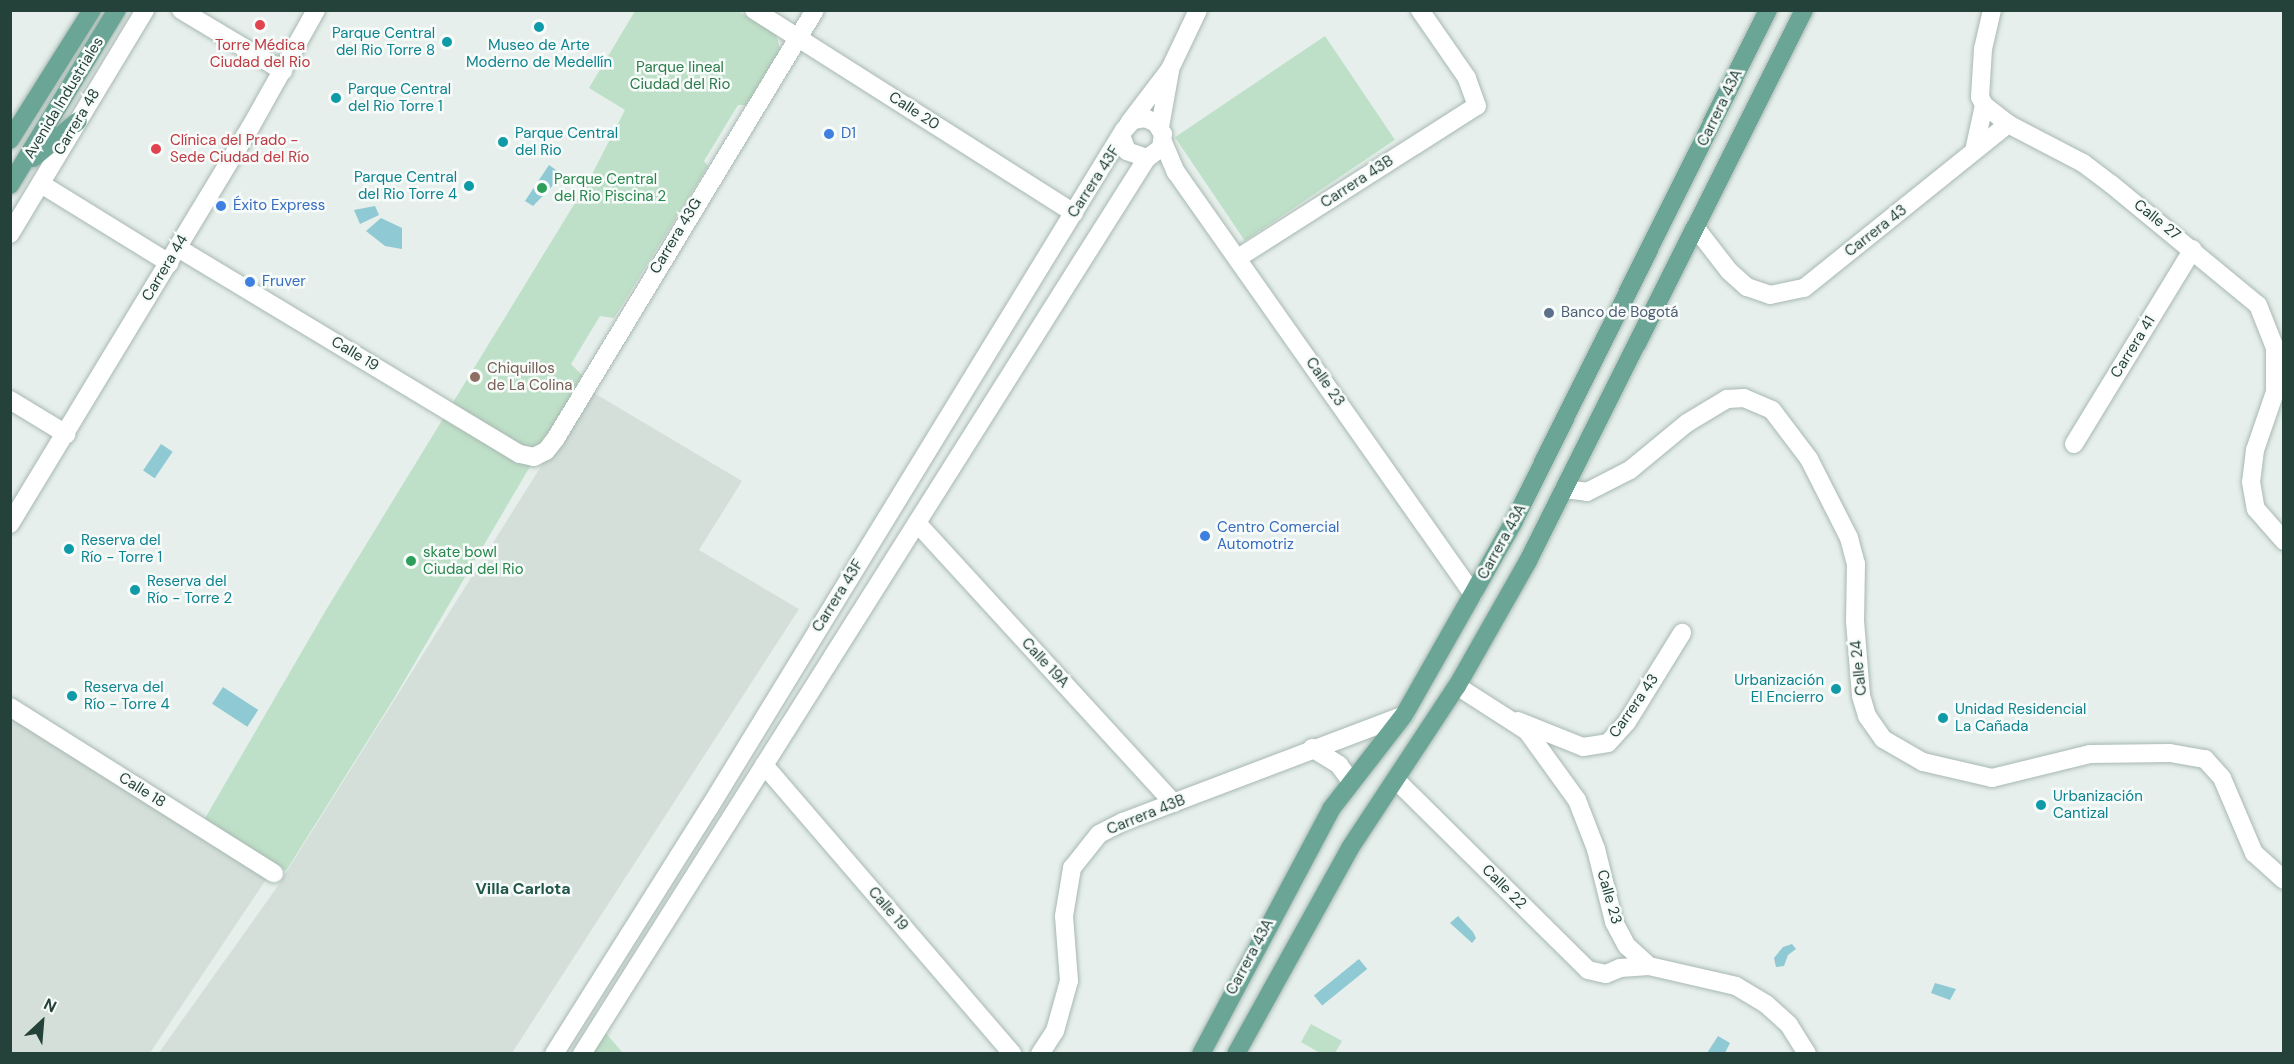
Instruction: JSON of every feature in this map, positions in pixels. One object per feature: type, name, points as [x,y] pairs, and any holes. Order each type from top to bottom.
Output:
[{"type":"main road","name":"Avenida Industriales","points":[[10,140],[92,10]]},
{"type":"main road","name":"Avenida Industriales","points":[[10,185],[117,10]]},
{"type":"main road","name":"Carrera 43A","points":[[1201,1053],[1308,848],[1350,780],[1404,715],[1515,521],[1768,10]]},
{"type":"main road","name":"Carrera 43A","points":[[1236,1053],[1350,848],[1457,686],[1564,489],[1804,10]]},
{"type":"main road","points":[[21,169],[78,121]]},
{"type":"street","name":"Carrera 48","points":[[10,234],[145,10]]},
{"type":"street","points":[[181,10],[283,71]]},
{"type":"street","name":"Carrera 44","points":[[10,524],[283,71],[316,10]]},
{"type":"street","name":"Calle 20","points":[[754,10],[1074,213]]},
{"type":"street","name":"Carrera 43G","points":[[534,457],[546,451],[556,438],[815,10]]},
{"type":"street","name":"Carrera 43F","points":[[554,1053],[709,808],[1125,131],[1170,69],[1198,10]]},
{"type":"street","name":"Carrera 43B","points":[[1238,258],[1477,105],[1467,78],[1420,10]]},
{"type":"street","points":[[1992,10],[1983,49],[1980,97],[1984,105],[2008,124]]},
{"type":"street","name":"Carrera 43F","points":[[582,1053],[1156,146],[1170,69]]},
{"type":"street","points":[[1974,151],[1984,105]]},
{"type":"street","points":[[1125,131],[1145,118],[1156,146]]},
{"type":"street","name":"Carrera 43","points":[[1695,227],[1729,272],[1748,287],[1770,295],[1804,288],[2008,124]]},
{"type":"street","name":"Calle 27","points":[[2008,124],[2083,164],[2193,249],[2258,305],[2275,348],[2275,393],[2255,450],[2252,482],[2256,508],[2283,541]]},
{"type":"street","name":"Calle 23","points":[[1125,131],[1132,156],[1156,146],[1176,172],[1473,594]]},
{"type":"street","name":"Calle 19","points":[[46,187],[173,255],[520,454],[534,457]]},
{"type":"street","name":"Carrera 41","points":[[2074,444],[2193,249]]},
{"type":"street","name":"Calle 24","points":[[1564,489],[1587,492],[1630,470],[1687,423],[1727,399],[1744,398],[1772,410],[1809,459],[1849,538],[1856,564],[1855,621],[1861,696],[1867,716],[1882,740],[1923,762],[1992,778],[2090,754],[2170,753],[2205,759],[2222,778],[2254,853],[2283,880]]},
{"type":"street","points":[[10,400],[66,434]]},
{"type":"street","name":"Calle 19A","points":[[917,523],[1174,803]]},
{"type":"street","name":"Carrera 43","points":[[1515,720],[1568,741],[1597,747],[1613,739],[1682,633]]},
{"type":"street","name":"Calle 23","points":[[1457,686],[1515,720],[1545,752],[1577,800],[1596,849],[1614,922],[1627,946],[1649,966],[1736,986],[1766,1004],[1789,1025],[1806,1053]]},
{"type":"street","name":"Calle 18","points":[[10,707],[274,873]]},
{"type":"street","name":"Carrera 43B","points":[[1040,1053],[1055,1031],[1069,981],[1064,916],[1072,868],[1100,834],[1123,822],[1312,748],[1404,715]]},
{"type":"street","points":[[1545,752],[1568,741]]},
{"type":"street","points":[[1312,748],[1329,757],[1350,780]]},
{"type":"street","name":"Calle 19","points":[[764,765],[1013,1053]]},
{"type":"street","name":"Calle 22","points":[[1396,780],[1588,970],[1606,974],[1620,968],[1649,966]]},
{"type":"street","points":[[1620,968],[1627,946]]},
{"type":"shaded area","points":[[589,390],[742,481],[699,550],[799,609],[512,1053],[158,1054],[275,890]]},
{"type":"shaded area","points":[[10,718],[267,878],[150,1053],[11,1053]]},
{"type":"green space","name":"Parque lineal Ciudad del Rio","points":[[635,11],[738,11],[776,34],[780,49],[747,105],[738,105],[704,161],[708,166],[614,318],[600,316],[571,364],[583,376],[393,700],[286,871],[204,820],[326,610],[589,180],[625,110],[589,88]]},
{"type":"green space","points":[[1325,36],[1395,140],[1245,241],[1175,137]]},
{"type":"green space","points":[[1311,1024],[1342,1041],[1335,1053],[1320,1053],[1301,1042]]},
{"type":"green space","points":[[603,1030],[623,1053],[589,1054]]},
{"type":"water","name":"Parque Central del Rio Piscina 2","points":[[549,165],[563,175],[533,206],[525,201]]},
{"type":"water","points":[[375,206],[379,215],[360,224],[354,210]]},
{"type":"water","points":[[381,218],[402,228],[402,249],[385,246],[366,231]]},
{"type":"water","points":[[161,444],[173,452],[155,478],[143,471]]},
{"type":"water","points":[[223,687],[258,710],[247,727],[212,704]]},
{"type":"water","points":[[1458,916],[1473,932],[1476,938],[1472,943],[1450,923]]},
{"type":"water","points":[[1792,944],[1796,949],[1788,955],[1784,966],[1776,967],[1774,958],[1783,947]]},
{"type":"water","points":[[1359,959],[1367,969],[1322,1006],[1314,996]]},
{"type":"water","points":[[1935,983],[1956,989],[1950,1000],[1931,993]]},
{"type":"water","points":[[1718,1036],[1730,1043],[1725,1053],[1707,1053]]},
{"type":"place","name":"Torre Médica Ciudad del Rio","points":[[260,25]]},
{"type":"place","name":"Museo de Arte Moderno de Medellín","points":[[539,27]]},
{"type":"place","name":"Parque Central del Rio Torre 8","points":[[447,42]]},
{"type":"place","name":"Parque Central del Rio Torre 1","points":[[336,98]]},
{"type":"place","name":"D1","points":[[829,134]]},
{"type":"place","name":"Parque Central del Rio","points":[[503,142]]},
{"type":"place","name":"Clínica del Prado - Sede Ciudad del Río","points":[[156,149]]},
{"type":"place","name":"Parque Central del Rio Torre 4","points":[[469,186]]},
{"type":"place","name":"Parque Central del Rio Piscina 2","points":[[542,188]]},
{"type":"place","name":"Éxito Express","points":[[221,206]]},
{"type":"place","name":"Fruver","points":[[250,282]]},
{"type":"place","name":"Banco de Bogotá","points":[[1549,313]]},
{"type":"place","name":"Chiquillos de La Colina","points":[[475,377]]},
{"type":"place","name":"Centro Comercial Automotriz","points":[[1205,536]]},
{"type":"place","name":"Reserva del Río - Torre 1","points":[[69,549]]},
{"type":"place","name":"skate bowl Ciudad del Rio","points":[[411,561]]},
{"type":"place","name":"Reserva del Río - Torre 2","points":[[135,590]]},
{"type":"place","name":"Urbanización El Encierro","points":[[1836,689]]},
{"type":"place","name":"Reserva del Río - Torre 4","points":[[72,696]]},
{"type":"place","name":"Unidad Residencial La Cañada","points":[[1943,718]]},
{"type":"place","name":"Urbanización Cantizal","points":[[2041,805]]},
{"type":"district","name":"Villa Carlota","points":[[523,889]]}]
